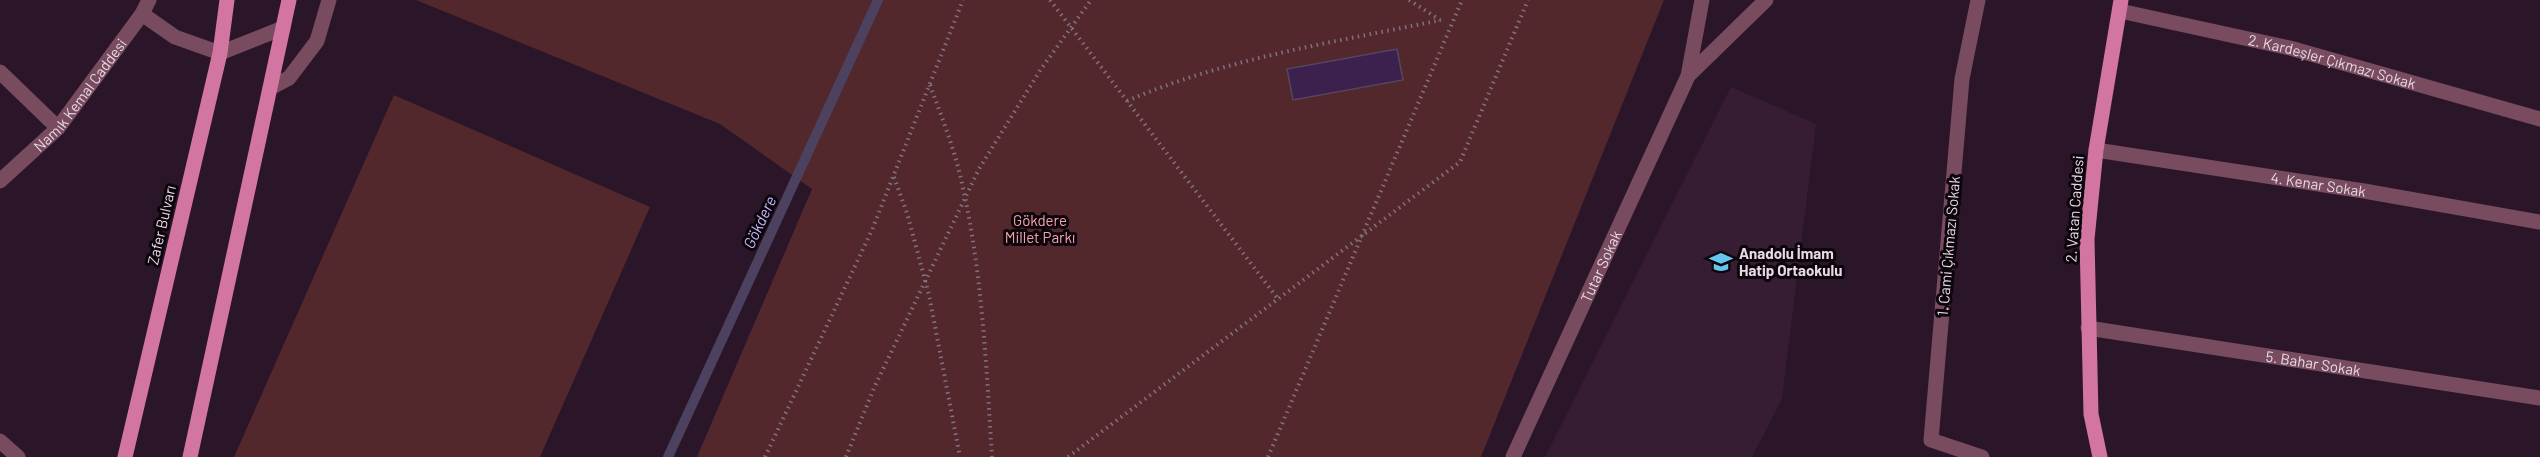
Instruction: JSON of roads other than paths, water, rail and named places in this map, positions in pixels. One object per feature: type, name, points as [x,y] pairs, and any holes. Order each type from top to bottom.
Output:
[{"type":"main road","name":"Zafer Bulvarı","points":[[125,457],[220,53],[227,0]]},
{"type":"main road","points":[[190,457],[289,0]]},
{"type":"main road","name":"2. Vatan Caddesi","points":[[2100,457],[2091,414],[2087,239],[2096,150],[2120,6]]},
{"type":"street","name":"Namık Kemal Caddesi","points":[[0,181],[58,128],[142,14],[149,0]]},
{"type":"street","points":[[270,88],[289,78],[317,41],[329,0]]},
{"type":"street","points":[[1688,76],[1702,0]]},
{"type":"street","points":[[1688,76],[1766,0]]},
{"type":"street","name":"1. Cami Çıkmazı Sokak","points":[[1978,0],[1962,79],[1931,440],[1982,457]]},
{"type":"street","name":"2. Kardeşler Çıkmazı Sokak","points":[[2120,6],[2290,48],[2540,119]]},
{"type":"street","points":[[142,14],[175,37],[220,53],[283,28]]},
{"type":"street","points":[[0,72],[58,128]]},
{"type":"street","name":"Tutar Sokak","points":[[1513,457],[1688,76]]},
{"type":"street","name":"4. Kenar Sokak","points":[[2096,150],[2364,191],[2540,222]]},
{"type":"street","name":"5. Bahar Sokak","points":[[2088,328],[2540,398]]},
{"type":"street","points":[[0,441],[15,456]]},
{"type":"waterway","name":"Gökdere","points":[[668,457],[878,0]]},
{"type":"place","name":"Anadolu İmam Hatip Ortaokulu","points":[[1721,262]]},
{"type":"park label","name":"Gökdere Millet Parkı","points":[[1040,228]]}]
